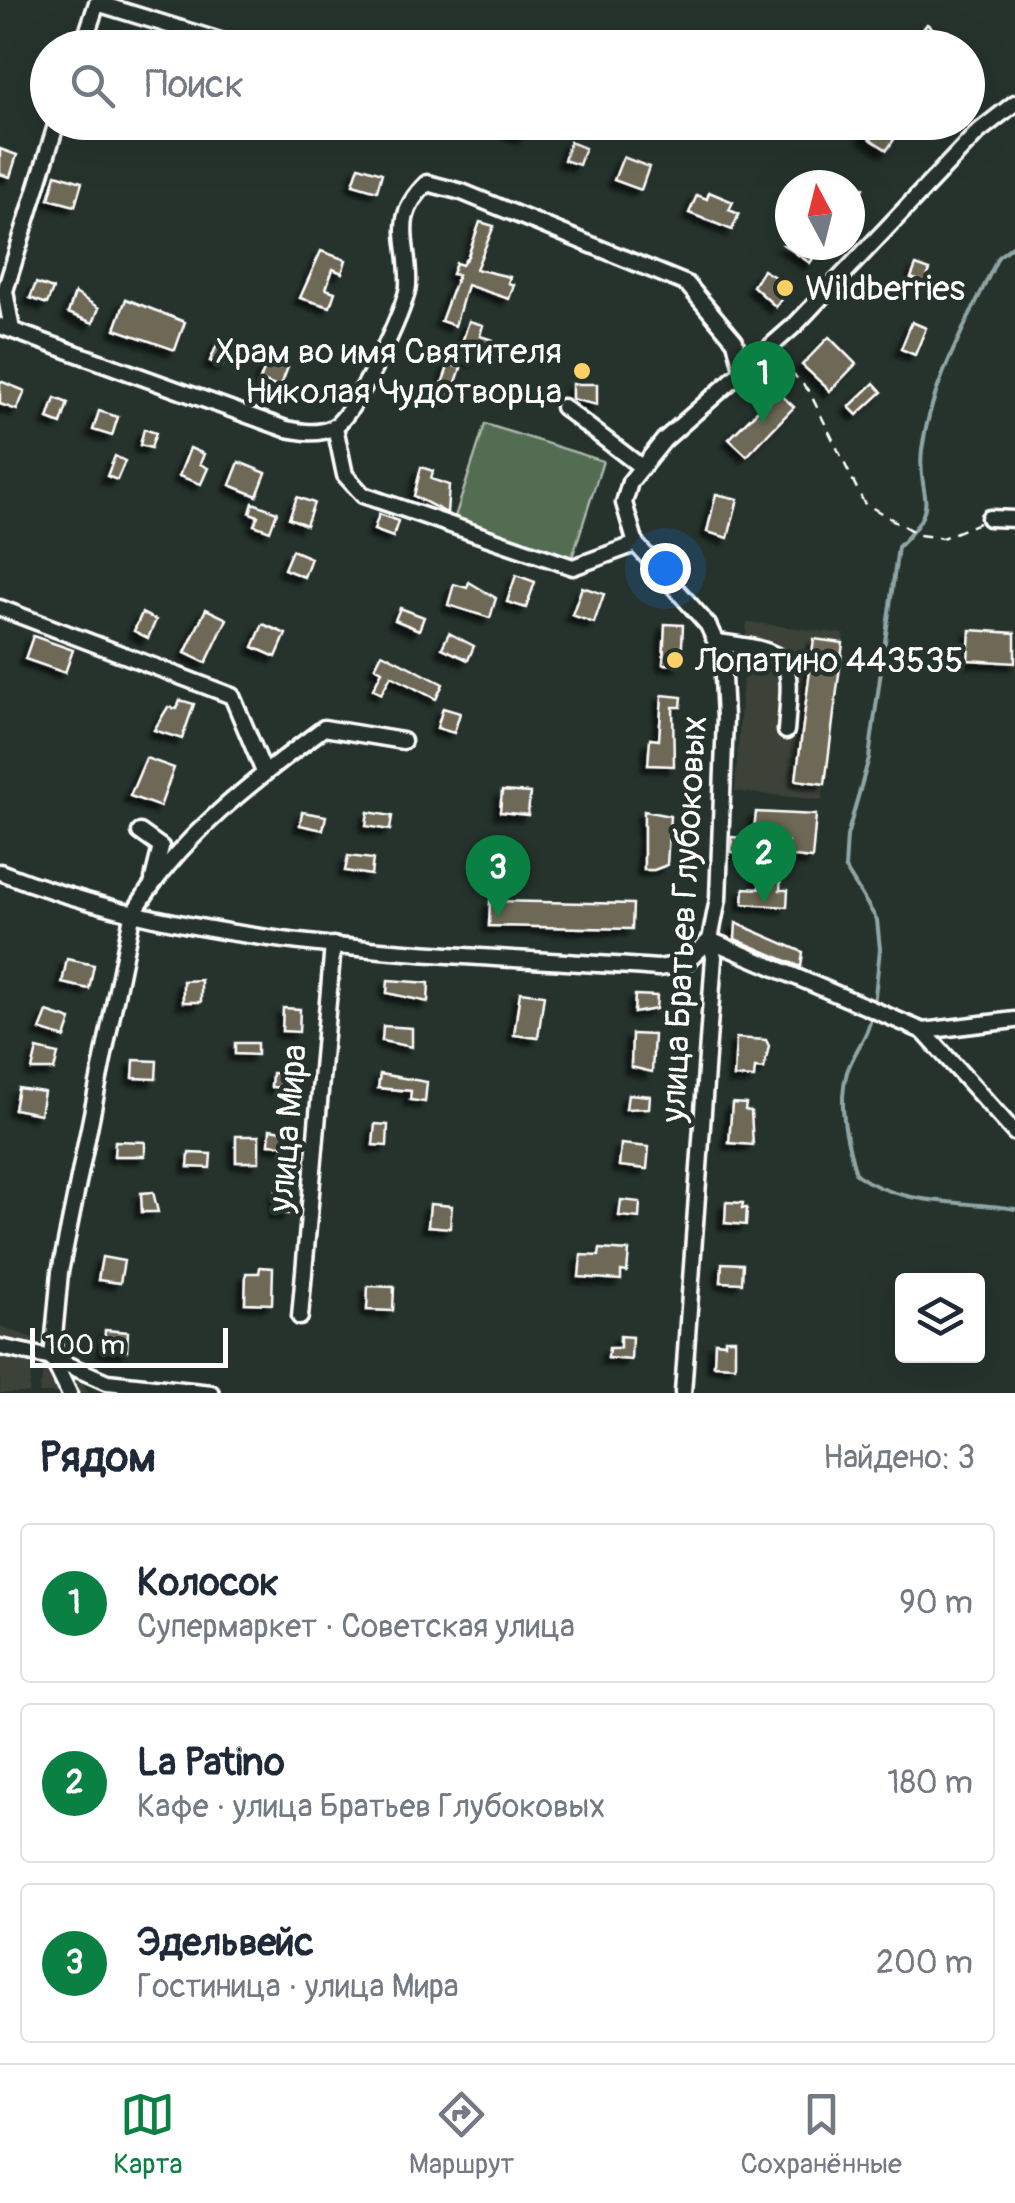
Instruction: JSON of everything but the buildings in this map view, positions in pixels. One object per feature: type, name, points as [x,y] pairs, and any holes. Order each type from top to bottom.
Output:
[{"type":"street","points":[[88,30],[96,3],[184,30]]},
{"type":"street","points":[[985,127],[1015,103]]},
{"type":"street","points":[[52,140],[5,292],[6,328],[286,430],[312,433],[335,428],[352,410],[408,287],[401,235],[411,199],[427,183],[462,192],[686,284],[734,341],[742,370]]},
{"type":"street","points":[[335,428],[345,476],[363,495],[573,567],[636,544],[624,503],[640,466],[818,302],[970,140]]},
{"type":"street","points":[[563,408],[640,466]]},
{"type":"street","points":[[989,518],[1015,518]]},
{"type":"street","name":"улица Братьев Глубоковых","points":[[636,544],[708,624],[724,671],[718,899],[710,940],[714,956],[684,1393]]},
{"type":"street","points":[[0,608],[232,696],[264,772]]},
{"type":"street","points":[[717,642],[765,648],[786,664],[790,674],[786,732]]},
{"type":"street","points":[[70,1393],[52,1358],[60,1272],[132,916],[153,879],[264,772],[324,728],[403,742]]},
{"type":"street","points":[[140,832],[160,847],[153,879]]},
{"type":"street","points":[[0,872],[132,916],[229,935],[333,945],[658,968],[684,964],[710,940],[923,1031],[1015,1133]]},
{"type":"street","name":"улица Мира","points":[[300,1316],[333,945]]},
{"type":"street","points":[[923,1031],[1015,1020]]},
{"type":"street","points":[[0,1347],[52,1358],[107,1382],[211,1393]]},
{"type":"path","points":[[768,347],[809,391],[864,503],[919,535],[942,538],[989,518]]},
{"type":"shaded area","points":[[747,622],[844,634],[822,800],[735,791]]},
{"type":"shaded area","points":[[0,1326],[35,1339],[29,1393],[0,1393]]},
{"type":"shaded area","points":[[72,1360],[88,1393],[39,1393],[44,1367]]},
{"type":"green space","points":[[485,424],[603,461],[572,558],[454,520]]},
{"type":"waterway","points":[[874,1005],[880,949],[877,920],[845,868],[847,836],[869,758],[898,547],[925,509],[922,450],[943,375],[998,257],[1015,244]]},
{"type":"waterway","points":[[872,1014],[844,1085],[844,1123],[856,1174],[874,1185],[912,1197],[1015,1209]]},
{"type":"place","name":"Wildberries","points":[[785,288]]},
{"type":"place","name":"Храм во имя Святителя Николая Чудотворца","points":[[582,371]]},
{"type":"place","name":"Колосок","points":[[763,423]]},
{"type":"place","name":"Лопатино 443535","points":[[675,660]]},
{"type":"place","name":"La Patino","points":[[764,903]]},
{"type":"place","name":"Эдельвейс","points":[[498,917]]}]
